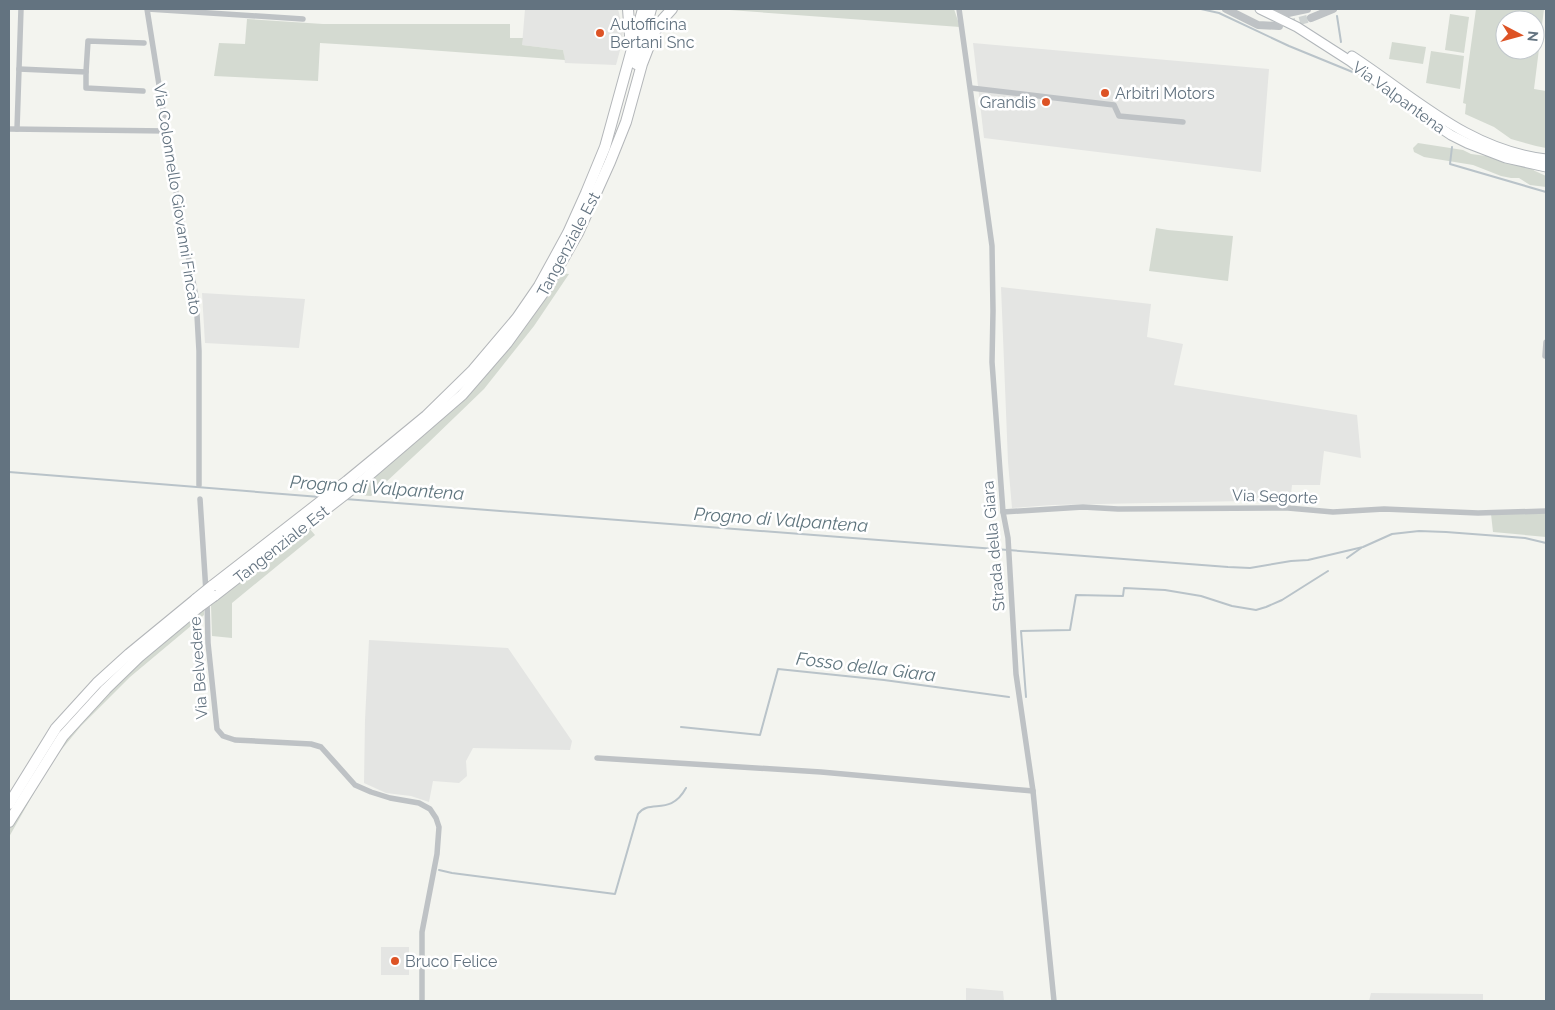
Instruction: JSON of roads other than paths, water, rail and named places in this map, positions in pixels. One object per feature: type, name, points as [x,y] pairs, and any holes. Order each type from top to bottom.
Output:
[{"type":"highway","points":[[605,147],[630,36],[628,9]]},
{"type":"highway","points":[[605,147],[643,9]]},
{"type":"highway","points":[[610,162],[651,9]]},
{"type":"highway","points":[[610,162],[626,122],[642,64],[654,33],[662,19],[672,9]]},
{"type":"highway","name":"Tangenziale Est","points":[[9,804],[56,728],[104,678],[348,481],[433,410],[473,370],[517,318],[539,286],[568,233],[605,147]]},
{"type":"highway","name":"Tangenziale Est","points":[[213,591],[303,527],[361,482],[462,395],[507,342],[546,289],[578,233],[610,162]]},
{"type":"highway","name":"Tangenziale Est","points":[[9,822],[63,736],[106,689],[198,603]]},
{"type":"main road","name":"Via Valpantena","points":[[1260,9],[1297,27],[1350,61],[1451,135],[1506,158],[1546,166]]},
{"type":"main road","name":"Via Valpantena","points":[[1270,9],[1291,18],[1371,68],[1430,111],[1460,130],[1482,141],[1525,156],[1546,159]]},
{"type":"street","points":[[16,129],[21,9]]},
{"type":"street","points":[[147,9],[303,19]]},
{"type":"street","name":"Via Colonnello Giovanni Fincato","points":[[147,9],[176,192],[196,297],[199,351],[199,483]]},
{"type":"street","name":"Strada della Giara","points":[[961,9],[992,246],[992,362],[1003,512],[1008,538],[1016,674],[1033,791],[1054,1001]]},
{"type":"street","points":[[1226,9],[1258,25],[1279,26]]},
{"type":"street","points":[[1276,9],[1288,13],[1307,9]]},
{"type":"street","points":[[1311,18],[1333,9]]},
{"type":"street","points":[[143,91],[86,88],[86,72],[88,41],[144,43]]},
{"type":"street","points":[[19,69],[86,72]]},
{"type":"street","points":[[971,88],[1114,105],[1119,116],[1183,122]]},
{"type":"street","points":[[9,129],[167,131]]},
{"type":"street","points":[[1544,356],[1546,342]]},
{"type":"street","name":"Via Belvedere","points":[[200,499],[204,578],[208,609],[208,643],[217,729],[223,736],[235,740],[312,744],[321,748],[355,785],[390,798],[419,803],[430,809],[436,818],[439,827],[437,854],[422,932],[422,1001]]},
{"type":"street","name":"Via Segorte","points":[[1003,512],[1083,507],[1118,509],[1288,508],[1333,512],[1384,510],[1478,513],[1546,511]]},
{"type":"street","points":[[597,758],[821,772],[1033,791]]},
{"type":"waterway","points":[[1201,9],[1219,13],[1289,46],[1355,73]]},
{"type":"waterway","points":[[1337,16],[1341,42]]},
{"type":"waterway","points":[[1452,147],[1450,164],[1546,192]]},
{"type":"waterway","name":"Progno di Valpantena","points":[[9,472],[320,497]]},
{"type":"waterway","name":"Progno di Valpantena","points":[[345,499],[1250,568],[1308,560],[1363,547],[1392,534],[1419,531],[1525,538],[1546,543]]},
{"type":"waterway","name":"Fosso della Giara","points":[[1347,558],[1361,548]]},
{"type":"waterway","name":"Fosso della Giara","points":[[1026,697],[1021,631],[1070,630],[1076,595],[1123,596],[1124,588],[1165,590],[1201,596],[1232,606],[1256,610],[1282,600],[1328,571]]},
{"type":"waterway","name":"Fosso della Giara","points":[[681,727],[760,735],[778,669],[884,680],[1009,697]]},
{"type":"waterway","name":"Fosso della Giara","points":[[439,870],[615,894],[638,814],[648,807],[667,805],[673,802],[680,797],[686,788]]},
{"type":"tunnel","points":[[1288,24],[1311,18]]},
{"type":"place","name":"Autofficina Bertani Snc","points":[[600,33]]},
{"type":"place","name":"Arbitri Motors","points":[[1105,93]]},
{"type":"place","name":"Grandis","points":[[1046,102]]},
{"type":"place","name":"Bruco Felice","points":[[395,961]]}]
